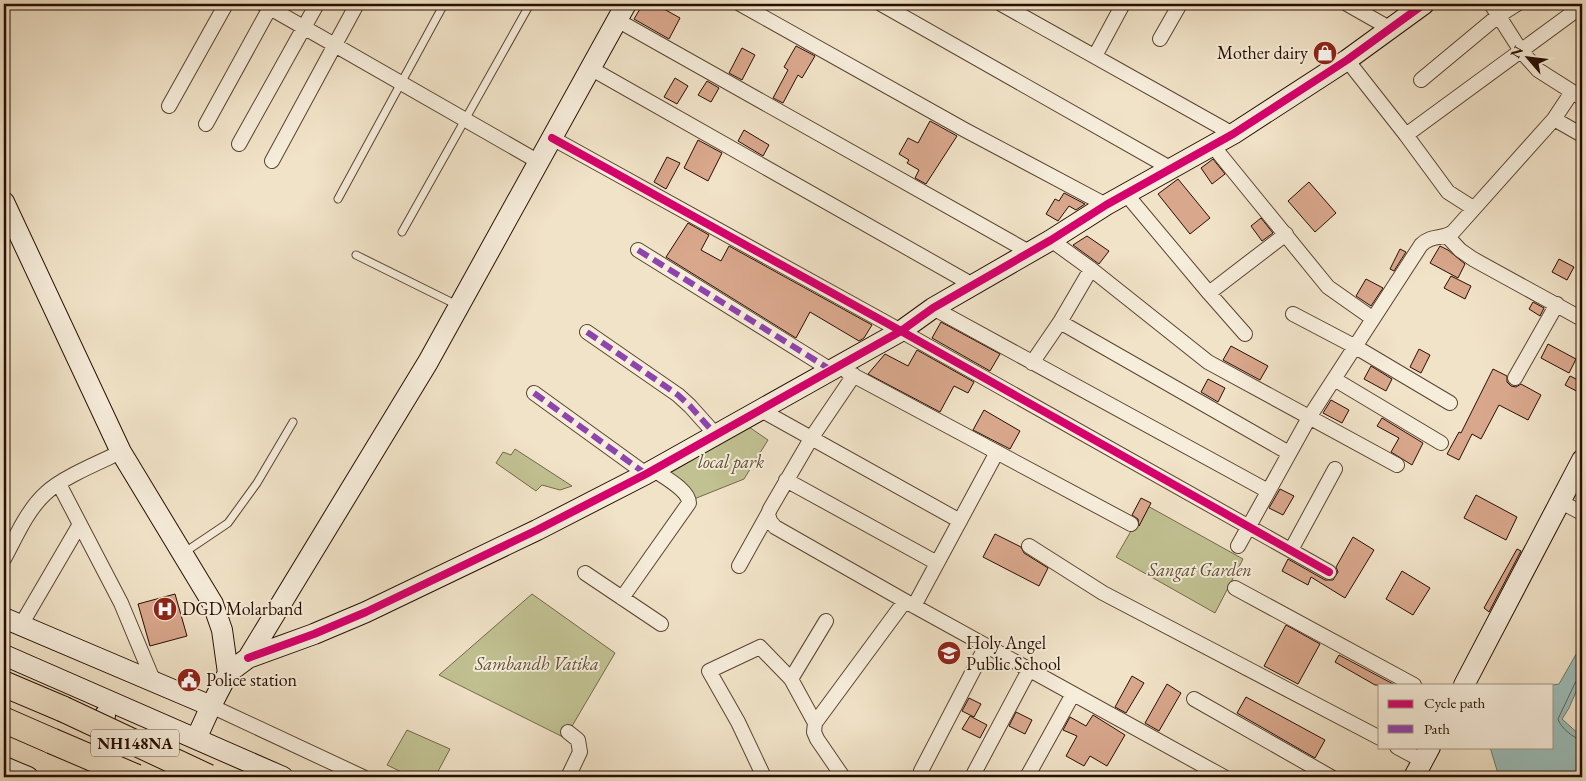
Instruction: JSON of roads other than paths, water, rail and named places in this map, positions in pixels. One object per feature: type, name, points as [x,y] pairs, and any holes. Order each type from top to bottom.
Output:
[{"type":"highway","name":"NH148NA","points":[[4,684],[63,709],[208,777]]},
{"type":"highway","name":"NH148NA","points":[[4,720],[136,777]]},
{"type":"street","points":[[170,106],[226,4]]},
{"type":"street","points":[[239,144],[317,4]]},
{"type":"street","points":[[272,161],[357,4]]},
{"type":"street","points":[[740,4],[965,130],[1106,205]]},
{"type":"street","points":[[881,4],[1170,168]]},
{"type":"street","points":[[1001,4],[1233,134]]},
{"type":"street","points":[[1095,56],[1123,4]]},
{"type":"street","points":[[1160,38],[1180,4]]},
{"type":"street","points":[[1347,4],[1391,29]]},
{"type":"street","points":[[196,739],[228,673],[248,658],[314,634],[366,612],[537,530],[650,472],[760,410],[841,371],[933,308],[1051,240],[1106,205],[1233,134],[1346,60],[1424,4]]},
{"type":"street","points":[[1421,80],[1494,10],[1518,4]]},
{"type":"street","points":[[206,124],[268,5],[539,162]]},
{"type":"street","points":[[1406,135],[1582,6]]},
{"type":"street","points":[[1238,546],[1310,416],[1421,245],[1433,237],[1447,236],[1453,232],[1577,95],[1538,70],[1521,51],[1494,10]]},
{"type":"street","points":[[248,658],[428,362],[621,12],[1029,252]]},
{"type":"street","points":[[1346,60],[1406,135],[1448,192],[1473,208]]},
{"type":"street","points":[[590,68],[973,285]]},
{"type":"street","points":[[1554,119],[1582,135]]},
{"type":"street","points":[[552,138],[901,330],[1329,572]]},
{"type":"street","points":[[1213,146],[1328,287],[1372,318]]},
{"type":"street","points":[[1126,194],[1245,334]]},
{"type":"street","points":[[4,205],[121,452],[213,604],[222,630],[228,673]]},
{"type":"street","points":[[1209,293],[1286,234]]},
{"type":"street","points":[[1447,236],[1473,260],[1582,319]]},
{"type":"street","points":[[1051,240],[1091,269],[1208,362],[1397,465]]},
{"type":"street","points":[[638,250],[841,371],[1131,524]]},
{"type":"street","points":[[1032,363],[1060,322],[1091,269]]},
{"type":"street","points":[[1514,378],[1557,304]]},
{"type":"street","points":[[933,308],[1268,491]]},
{"type":"street","points":[[1293,314],[1354,346],[1450,403]]},
{"type":"street","points":[[1060,322],[1289,453]]},
{"type":"street","points":[[587,332],[678,395],[716,435]]},
{"type":"street","points":[[739,566],[812,437],[841,371]]},
{"type":"street","points":[[1334,379],[1441,443]]},
{"type":"street","points":[[534,393],[650,472],[684,492],[689,499],[689,503],[622,598]]},
{"type":"street","points":[[760,410],[812,437],[960,521]]},
{"type":"street","points":[[4,558],[32,509],[46,493],[58,484],[121,452]]},
{"type":"street","points":[[843,777],[814,732],[815,724],[909,603],[937,563],[997,452]]},
{"type":"street","points":[[1465,684],[1582,460]]},
{"type":"street","points":[[1291,550],[1335,469]]},
{"type":"street","points":[[786,480],[937,563]]},
{"type":"street","points":[[58,484],[121,604],[154,682]]},
{"type":"street","points":[[1561,502],[1582,513]]},
{"type":"street","points":[[768,514],[770,521],[775,527],[1224,777]]},
{"type":"street","points":[[80,524],[12,622],[211,706],[362,777]]},
{"type":"street","points":[[1029,546],[1103,593],[1378,737]]},
{"type":"street","points":[[585,573],[661,624]]},
{"type":"street","points":[[1235,588],[1412,684]]},
{"type":"street","points":[[791,679],[826,621]]},
{"type":"street","points":[[921,771],[986,646]]},
{"type":"street","points":[[764,777],[738,722],[709,671],[760,647],[791,679],[815,724]]},
{"type":"street","points":[[4,656],[107,699],[283,777]]},
{"type":"street","points":[[972,777],[1029,670]]},
{"type":"street","points":[[1027,777],[1073,694]]},
{"type":"street","points":[[99,777],[107,699]]},
{"type":"street","points":[[1194,699],[1331,777]]},
{"type":"street","points":[[568,732],[578,740],[580,752],[568,777]]},
{"type":"street","points":[[1399,748],[1422,762]]},
{"type":"street","points":[[4,767],[28,777]]},
{"type":"lane","points":[[338,199],[444,4]]},
{"type":"lane","points":[[402,232],[530,4]]},
{"type":"lane","points":[[356,256],[459,306]]},
{"type":"lane","points":[[183,554],[228,523],[257,482],[293,422]]},
{"type":"water","points":[[1582,644],[1582,678],[1562,719],[1582,737],[1582,777],[1499,777],[1490,748],[1554,748],[1554,685],[1559,684]]},
{"type":"place","name":"Mother dairy","points":[[1325,53]]},
{"type":"place","name":"DGD Molarband","points":[[165,609]]},
{"type":"place","name":"Holy Angel Public School","points":[[949,653]]},
{"type":"place","name":"Police station","points":[[189,680]]},
{"type":"park label","name":"local park","points":[[731,462]]},
{"type":"park label","name":"Sangat Garden","points":[[1200,570]]},
{"type":"park label","name":"Sambandh Vatika","points":[[537,664]]}]
